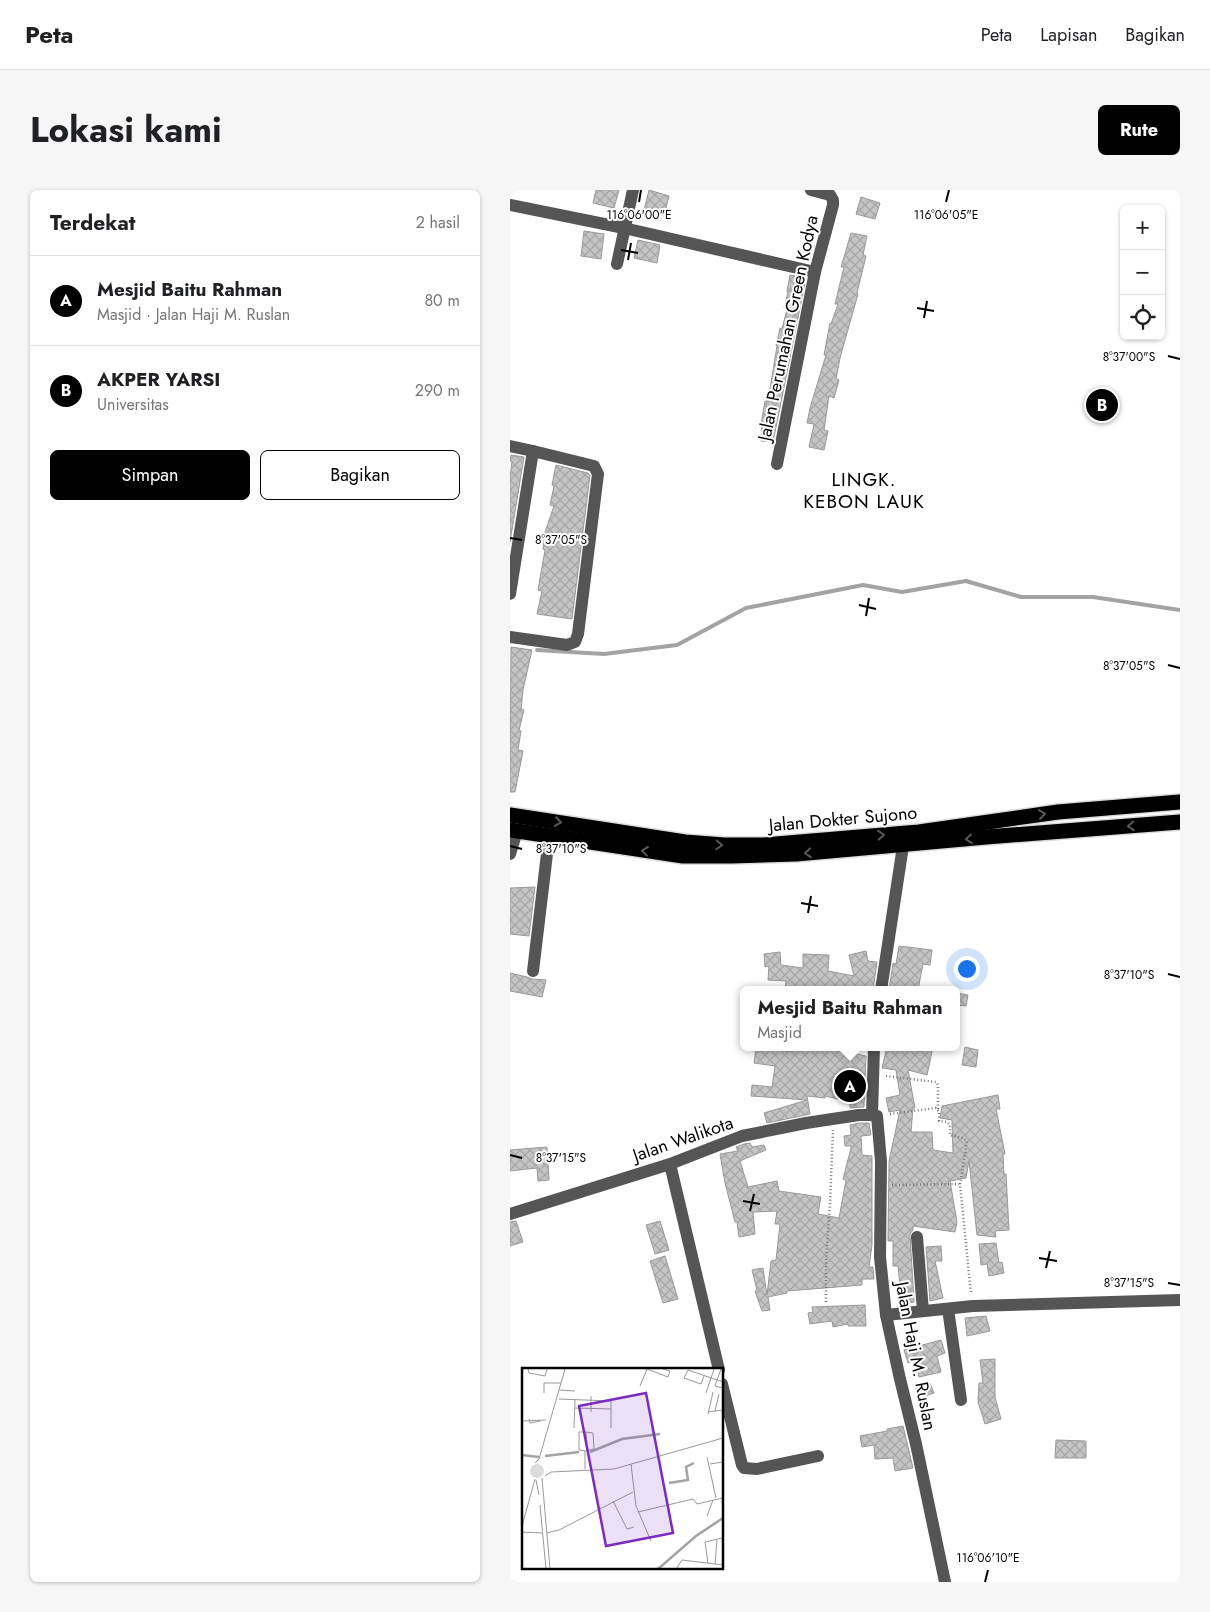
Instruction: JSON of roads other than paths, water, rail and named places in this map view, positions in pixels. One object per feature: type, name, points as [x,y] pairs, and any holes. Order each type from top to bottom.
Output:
[{"type":"highway","name":"Jalan Dokter Sujono","points":[[510,815],[684,849],[724,845],[797,843],[919,832],[1058,812],[1180,802]]},
{"type":"highway","points":[[514,831],[549,837],[684,849],[732,856],[796,854],[903,846],[986,837],[1180,822]]},
{"type":"street","points":[[617,264],[633,190]]},
{"type":"street","name":"Jalan Perumahan Green Kodya","points":[[777,464],[815,272],[833,200],[830,195],[811,190]]},
{"type":"street","points":[[510,204],[815,272]]},
{"type":"street","points":[[510,446],[594,466],[598,474],[578,634],[575,642],[567,645],[510,638]]},
{"type":"street","points":[[510,594],[533,451]]},
{"type":"street","points":[[510,854],[514,831]]},
{"type":"street","points":[[533,971],[549,837]]},
{"type":"street","points":[[882,986],[903,846]]},
{"type":"street","name":"Jalan Haji M. Ruslan","points":[[874,1051],[872,1075],[875,1115],[880,1144],[880,1257],[886,1315],[945,1582]]},
{"type":"street","name":"Jalan Walikota","points":[[510,1214],[670,1164],[742,1136],[806,1123],[859,1115],[875,1115]]},
{"type":"street","points":[[670,1164],[719,1368]]},
{"type":"street","points":[[918,1238],[922,1310]]},
{"type":"street","points":[[886,1315],[973,1306],[1180,1300]]},
{"type":"street","points":[[948,1308],[961,1400]]},
{"type":"street","points":[[724,1392],[744,1468],[757,1469],[818,1456]]},
{"type":"waterway","points":[[537,650],[604,654],[677,645],[746,608],[863,585],[902,592],[966,581],[1021,597],[1093,597],[1180,610]]},
{"type":"place","name":"AKPER YARSI","points":[[1102,405]]},
{"type":"place","name":"Mesjid Baitu Rahman","points":[[850,1086]]},
{"type":"district","name":"LINGK. KEBON LAUK","points":[[864,490]]}]
